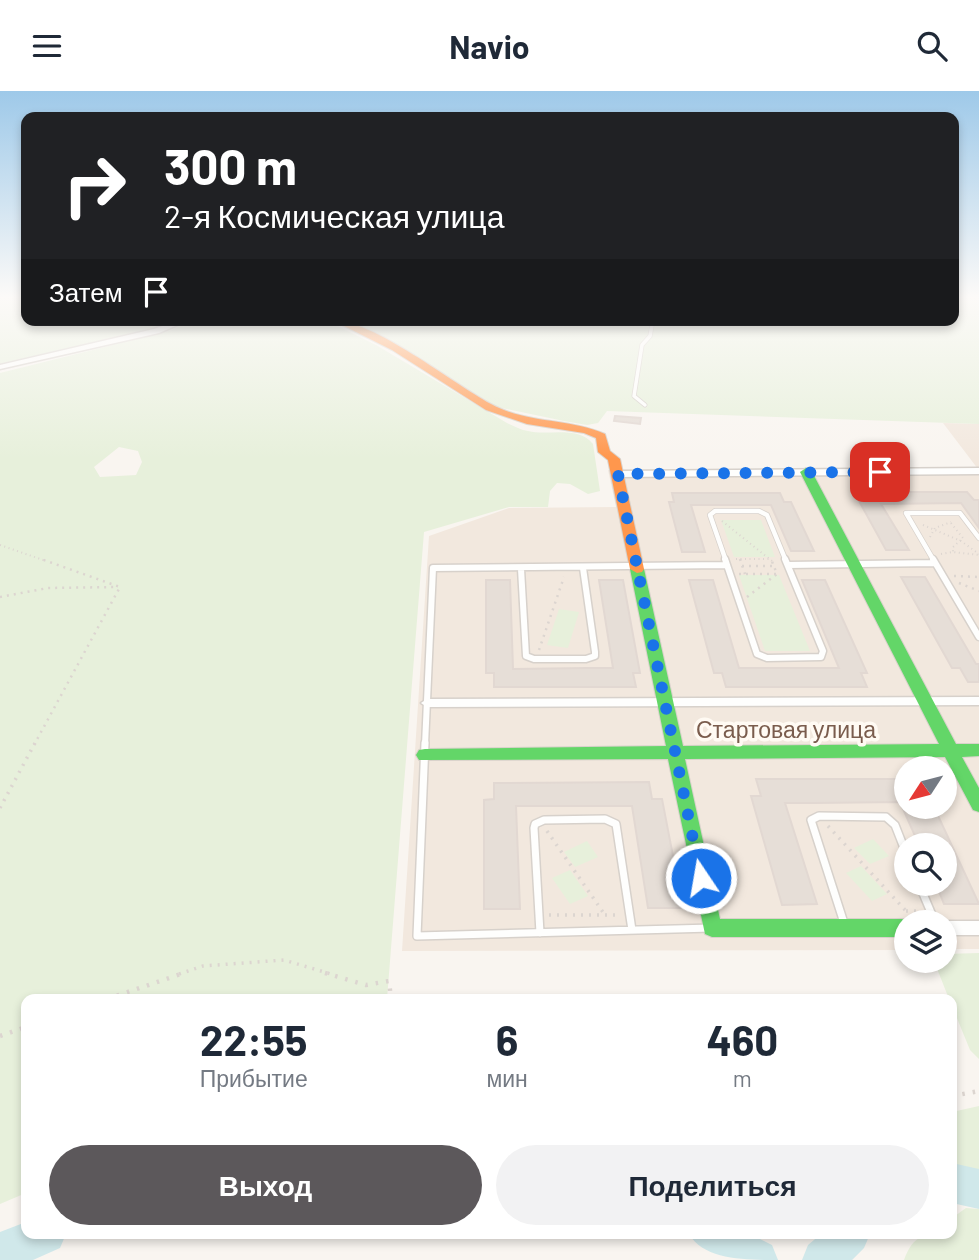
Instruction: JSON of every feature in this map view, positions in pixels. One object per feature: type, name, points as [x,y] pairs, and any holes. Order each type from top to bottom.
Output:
[{"type":"street","points":[[0,367],[71,351]]},
{"type":"street","points":[[399,351],[490,408],[512,417],[599,433],[604,452],[614,459],[712,928],[894,928]]},
{"type":"street","points":[[618,474],[979,471]]},
{"type":"street","points":[[806,472],[979,806]]},
{"type":"street","name":"Стартовая улица","points":[[427,703],[979,701]]},
{"type":"street","name":"Стартовая улица","points":[[425,755],[979,750]]},
{"type":"street","points":[[957,928],[979,928]]},
{"type":"lane","points":[[641,351],[634,396],[645,405]]},
{"type":"lane","points":[[711,512],[766,513],[823,651],[821,657],[762,657],[754,649],[725,562],[711,512]]},
{"type":"lane","points":[[906,513],[960,513],[979,538]]},
{"type":"lane","points":[[906,513],[979,637]]},
{"type":"lane","points":[[712,928],[416,936],[433,568],[637,567],[725,562]]},
{"type":"lane","points":[[786,562],[935,563]]},
{"type":"lane","points":[[521,569],[525,652],[530,658],[537,659],[586,659],[595,656],[583,568]]},
{"type":"lane","points":[[845,928],[811,820],[819,816],[886,817],[895,825],[898,833]]},
{"type":"lane","points":[[540,933],[534,828],[539,821],[605,819],[617,824],[632,930]]},
{"type":"path","points":[[711,512],[771,559],[777,574]]},
{"type":"path","points":[[906,513],[932,530],[961,541],[979,554]]},
{"type":"path","points":[[932,530],[951,522],[960,513]]},
{"type":"path","points":[[951,522],[963,538],[953,547],[953,552]]},
{"type":"path","points":[[932,530],[930,538],[934,544]]},
{"type":"path","points":[[0,545],[120,587]]},
{"type":"path","points":[[939,550],[943,560]]},
{"type":"path","points":[[940,554],[979,554]]},
{"type":"path","points":[[740,559],[745,574]]},
{"type":"path","points":[[725,562],[771,559],[786,562]]},
{"type":"path","points":[[742,566],[774,566]]},
{"type":"path","points":[[729,574],[791,574]]},
{"type":"path","points":[[739,604],[777,574]]},
{"type":"path","points":[[979,576],[953,574],[961,584],[979,593]]},
{"type":"path","points":[[537,659],[564,577]]},
{"type":"path","points":[[0,597],[48,588],[120,587]]},
{"type":"path","points":[[0,807],[120,587]]},
{"type":"path","points":[[819,816],[905,910]]},
{"type":"path","points":[[539,821],[605,915]]},
{"type":"path","points":[[539,915],[630,915]]},
{"type":"path","points":[[122,994],[203,966],[284,960],[366,985],[389,981],[390,994]]},
{"type":"path","points":[[0,1037],[21,1029]]},
{"type":"path","points":[[957,1095],[979,1091]]},
{"type":"shaded area","points":[[943,423],[979,424],[979,949],[957,949],[957,910],[894,910],[894,950],[402,951],[429,536],[509,508],[616,507],[608,470],[978,469]]},
{"type":"green space","points":[[0,351],[57,351],[0,364]]},
{"type":"green space","points":[[90,351],[385,351],[515,427],[536,432],[571,433],[587,438],[593,444],[600,491],[588,494],[570,484],[557,483],[550,491],[548,507],[509,507],[424,532],[387,994],[21,994],[21,1195],[0,1204],[0,373]],"holes":[[[119,447],[138,451],[142,462],[136,475],[100,477],[94,467]]]},
{"type":"green space","points":[[404,351],[979,351],[979,424],[607,411],[598,423],[587,425],[497,407]]},
{"type":"green space","points":[[721,520],[761,520],[775,557],[734,557]]},
{"type":"green space","points":[[739,575],[779,575],[810,651],[765,651]]},
{"type":"green space","points":[[559,609],[579,612],[568,648],[547,645]]},
{"type":"green space","points":[[873,839],[889,856],[870,864],[854,848]]},
{"type":"green space","points":[[587,841],[598,857],[575,867],[564,852]]},
{"type":"green space","points":[[861,866],[887,894],[872,901],[846,873]]},
{"type":"green space","points":[[570,870],[588,896],[570,904],[552,878]]},
{"type":"green space","points":[[979,953],[979,1059],[970,1050],[957,1018],[957,994],[947,994],[939,973],[957,973],[957,954]]},
{"type":"green space","points":[[979,1106],[979,1176],[957,1174],[957,1111]]},
{"type":"green space","points":[[966,1208],[979,1209],[979,1260],[904,1260],[918,1239],[957,1239],[957,1214]]},
{"type":"building","points":[[615,416],[641,418],[640,424],[614,421]]},
{"type":"building","points":[[859,492],[967,492],[974,500],[979,500],[979,528],[961,503],[881,504],[909,550],[886,550],[859,501],[864,501]]},
{"type":"building","points":[[672,493],[780,493],[784,502],[791,502],[814,551],[791,551],[771,505],[691,505],[705,552],[682,552],[669,502],[674,502]]},
{"type":"building","points":[[901,577],[925,577],[976,664],[979,664],[979,682],[968,682],[960,668],[952,668]]},
{"type":"building","points":[[486,580],[510,580],[513,669],[613,668],[599,580],[623,580],[640,673],[633,673],[636,687],[494,687],[494,673],[486,673]]},
{"type":"building","points":[[689,580],[713,580],[739,668],[839,668],[802,580],[825,580],[867,673],[861,673],[867,687],[726,687],[722,673],[714,673]]},
{"type":"building","points":[[756,779],[894,779],[894,802],[785,803],[817,904],[782,905],[751,796],[761,796]]},
{"type":"building","points":[[649,782],[652,799],[662,799],[683,908],[648,908],[632,806],[516,806],[520,909],[484,909],[484,800],[494,799],[494,783]]},
{"type":"building","points":[[908,819],[940,819],[946,833],[914,833]]},
{"type":"building","points":[[957,857],[979,904],[944,904],[941,896],[957,896]]},
{"type":"waterway","points":[[957,1184],[979,1189]]},
{"type":"waterway","points":[[0,1253],[34,1239]]},
{"type":"waterway","points":[[718,1239],[757,1260]]},
{"type":"waterway","points":[[823,1260],[845,1239]]},
{"type":"traffic: fast","points":[[806,472],[979,805]]},
{"type":"traffic: fast","points":[[637,569],[712,928],[894,928]]},
{"type":"traffic: fast","points":[[425,755],[979,750]]},
{"type":"traffic: slow","points":[[399,351],[490,408],[531,422],[587,430],[601,436],[604,452],[614,459],[637,569]]},
{"type":"route","points":[[701,878],[618,474],[880,472]]}]
